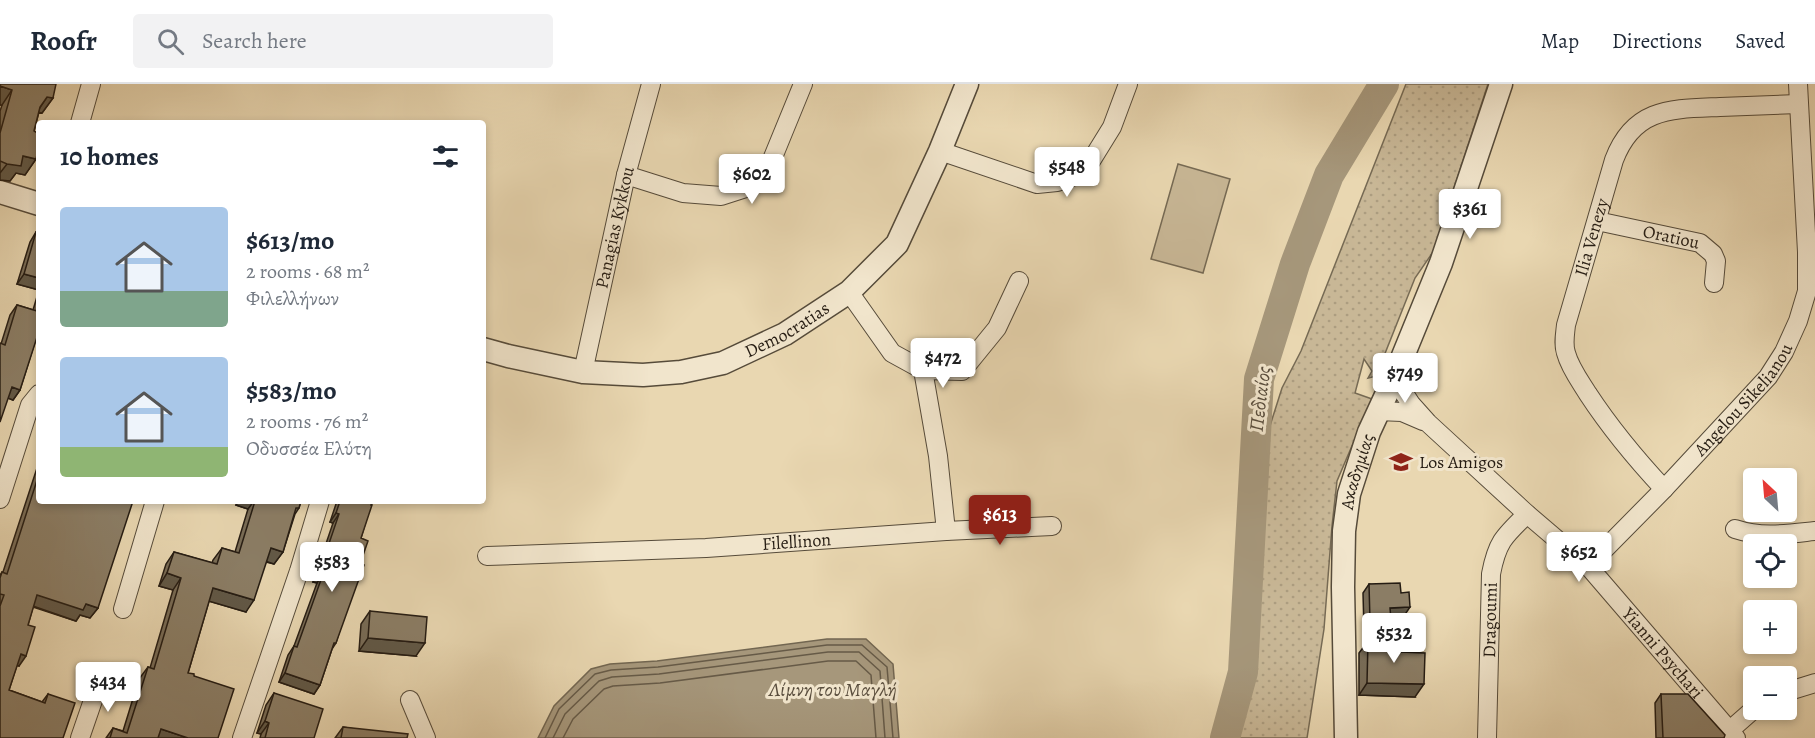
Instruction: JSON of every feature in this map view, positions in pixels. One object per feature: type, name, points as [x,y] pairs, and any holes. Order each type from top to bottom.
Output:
[{"type":"street","points":[[81,120],[91,84]]},
{"type":"street","name":"Panagias Kykkou","points":[[583,372],[627,175],[651,84]]},
{"type":"street","points":[[627,175],[683,193],[721,196],[749,187],[769,167],[803,84]]},
{"type":"street","name":"Democratias","points":[[486,350],[583,372],[643,375],[681,372],[723,363],[785,334],[849,292],[897,244],[940,151],[967,84]]},
{"type":"street","points":[[940,151],[1037,184],[1057,182],[1074,176],[1091,161],[1112,127],[1128,84]]},
{"type":"street","name":"Ακαδημίας","points":[[1346,738],[1343,587],[1344,531],[1349,494],[1369,432],[1395,378],[1441,262],[1501,84]]},
{"type":"street","name":"Angelou Sikelianou","points":[[1588,566],[1664,489],[1768,377],[1798,321],[1811,291],[1798,84]]},
{"type":"street","name":"Ilia Venezy","points":[[1664,489],[1606,422],[1569,362],[1565,351],[1566,325],[1620,146],[1630,132],[1649,118],[1671,110],[1798,104]]},
{"type":"street","points":[[0,192],[36,203]]},
{"type":"street","name":"Oratiou","points":[[1597,220],[1700,243],[1716,261],[1714,283]]},
{"type":"street","points":[[849,292],[892,353],[922,370],[962,371],[997,328],[1019,280]]},
{"type":"street","points":[[922,370],[938,456],[946,531]]},
{"type":"street","name":"Yianni Psychari","points":[[1395,378],[1411,404],[1428,423],[1527,514],[1588,566],[1732,734]]},
{"type":"street","points":[[0,499],[30,405],[36,398]]},
{"type":"street","name":"Yianni Psychari","points":[[1378,411],[1402,412],[1428,423]]},
{"type":"street","points":[[123,609],[154,504]]},
{"type":"street","points":[[242,738],[299,571],[319,504]]},
{"type":"street","name":"Dragoumi","points":[[1487,738],[1491,574],[1495,554],[1506,534],[1527,514]]},
{"type":"street","name":"Filellinon","points":[[487,556],[706,548],[1052,526]]},
{"type":"street","points":[[1734,530],[1762,536],[1815,531]]},
{"type":"street","points":[[80,738],[101,676]]},
{"type":"street","points":[[1797,689],[1815,683]]},
{"type":"street","points":[[410,700],[427,735],[426,738]]},
{"type":"street","points":[[1732,734],[1744,720]]},
{"type":"shaded area","points":[[1406,84],[1488,84],[1433,252],[1415,278],[1376,376],[1368,378],[1372,371],[1364,359],[1355,393],[1372,399],[1337,481],[1324,629],[1307,738],[1211,738],[1247,635],[1265,491],[1269,429],[1282,388],[1301,351]]},
{"type":"shaded area","points":[[1178,164],[1230,179],[1203,273],[1151,259]]},
{"type":"water","name":"Λίμνη του Μαγλή","points":[[827,639],[866,639],[893,664],[899,738],[538,738],[554,706],[591,669],[610,664],[657,661]]},
{"type":"building","points":[[0,84],[56,84],[53,98],[47,97],[40,107],[36,120],[34,131],[36,132],[36,159],[23,156],[21,166],[0,161],[0,133],[12,90]]},
{"type":"building","points":[[36,232],[36,277],[24,274]]},
{"type":"building","points":[[17,305],[36,311],[36,340],[20,390],[12,387],[0,422],[0,343],[5,345]]},
{"type":"building","points":[[36,483],[36,504],[132,504],[98,608],[86,604],[83,610],[37,595],[28,625],[35,627],[26,656],[21,654],[9,690],[45,703],[48,694],[75,703],[63,738],[0,738],[0,606],[4,595],[0,594],[0,578],[2,572],[7,574]]},
{"type":"building","points":[[254,504],[300,504],[299,508],[296,508],[283,552],[271,548],[254,600],[213,588],[188,673],[234,689],[218,738],[188,738],[161,729],[158,738],[110,738],[113,728],[127,733],[148,667],[154,669],[181,578],[167,573],[174,552],[217,564],[222,548],[239,553]]},
{"type":"building","points":[[339,504],[372,505],[361,538],[368,541],[360,564],[364,565],[320,685],[285,673],[294,646],[297,647],[323,574],[319,573],[339,514],[336,513]]},
{"type":"building","points":[[1400,583],[1401,593],[1409,592],[1410,607],[1390,608],[1391,620],[1370,621],[1369,584]]},
{"type":"building","points":[[370,611],[427,617],[425,643],[368,638]]},
{"type":"building","points":[[1368,641],[1401,642],[1401,652],[1425,653],[1424,684],[1367,683]]},
{"type":"building","points":[[274,693],[323,709],[314,738],[265,738],[269,723],[265,721]]},
{"type":"building","points":[[1661,694],[1688,694],[1725,735],[1724,738],[1663,738]]},
{"type":"building","points":[[343,727],[408,734],[407,738],[341,738]]},
{"type":"waterway","name":"Πεδιαίος","points":[[1225,738],[1243,672],[1259,379],[1295,264],[1329,175],[1384,84]]},
{"type":"place","name":"Los Amigos","points":[[1401,462]]}]
